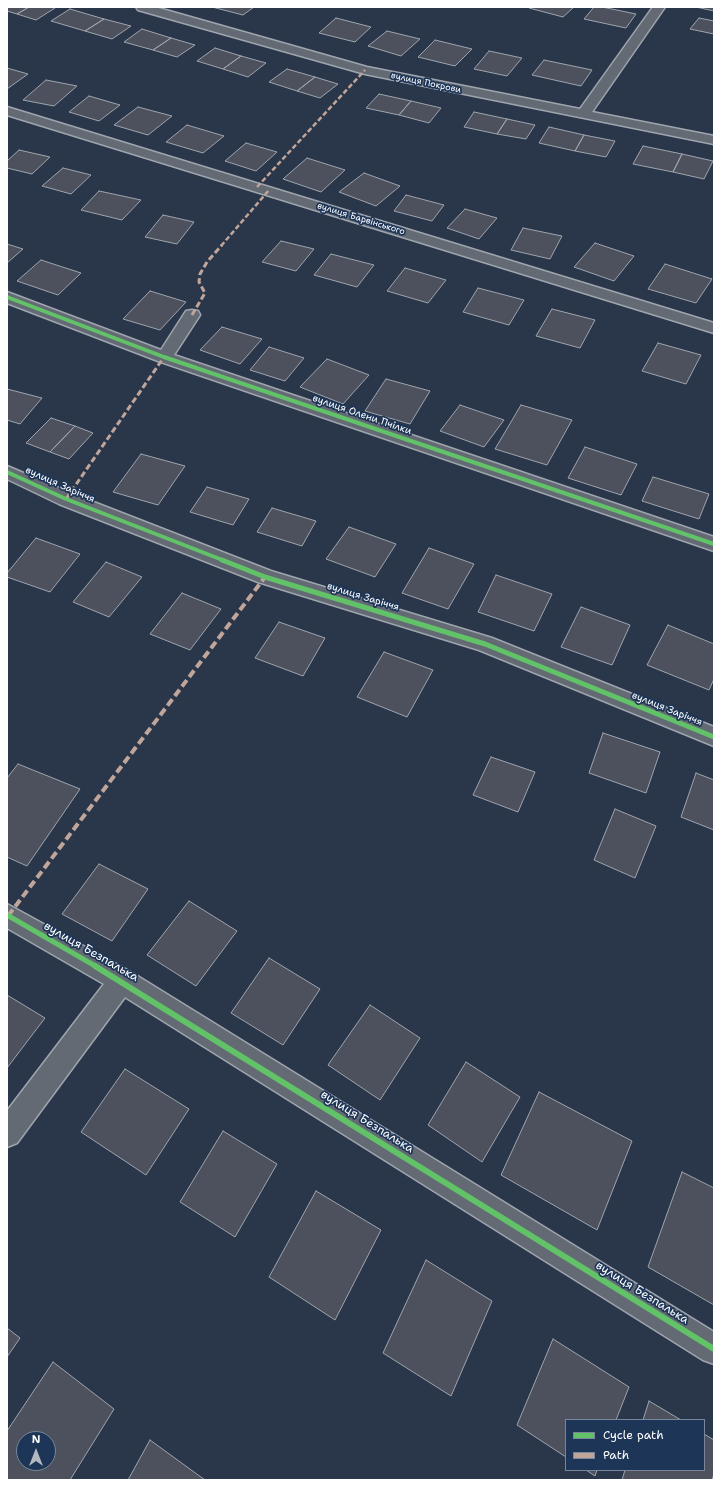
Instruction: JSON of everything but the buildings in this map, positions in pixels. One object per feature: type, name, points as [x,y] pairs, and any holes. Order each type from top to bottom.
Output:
[{"type":"street","name":"вулиця Покрови","points":[[142,7],[365,70],[583,115],[714,140]]},
{"type":"street","points":[[179,17],[190,7]]},
{"type":"street","points":[[583,115],[658,7]]},
{"type":"street","name":"вулиця Барвінського","points":[[7,111],[714,328]]},
{"type":"street","name":"вулиця Олени Пчілки","points":[[7,297],[164,357],[714,544]]},
{"type":"street","points":[[164,357],[192,316]]},
{"type":"street","name":"вулиця Заріччя","points":[[7,472],[66,499],[265,577],[485,644],[714,738]]},
{"type":"street","name":"вулиця Безпалька","points":[[7,915],[122,981],[714,1349]]},
{"type":"street","points":[[7,1133],[122,981]]},
{"type":"marked path","points":[[257,187],[365,70]]},
{"type":"marked path","points":[[192,315],[205,293],[199,282],[200,274],[207,262],[269,190]]},
{"type":"marked path","points":[[66,499],[164,357]]},
{"type":"marked path","points":[[8,916],[265,577]]},
{"type":"cycle path","points":[[7,297],[164,357],[714,544]]},
{"type":"cycle path","points":[[7,472],[66,499],[265,577],[485,644],[714,737]]},
{"type":"cycle path","points":[[7,915],[122,981],[714,1349]]}]
